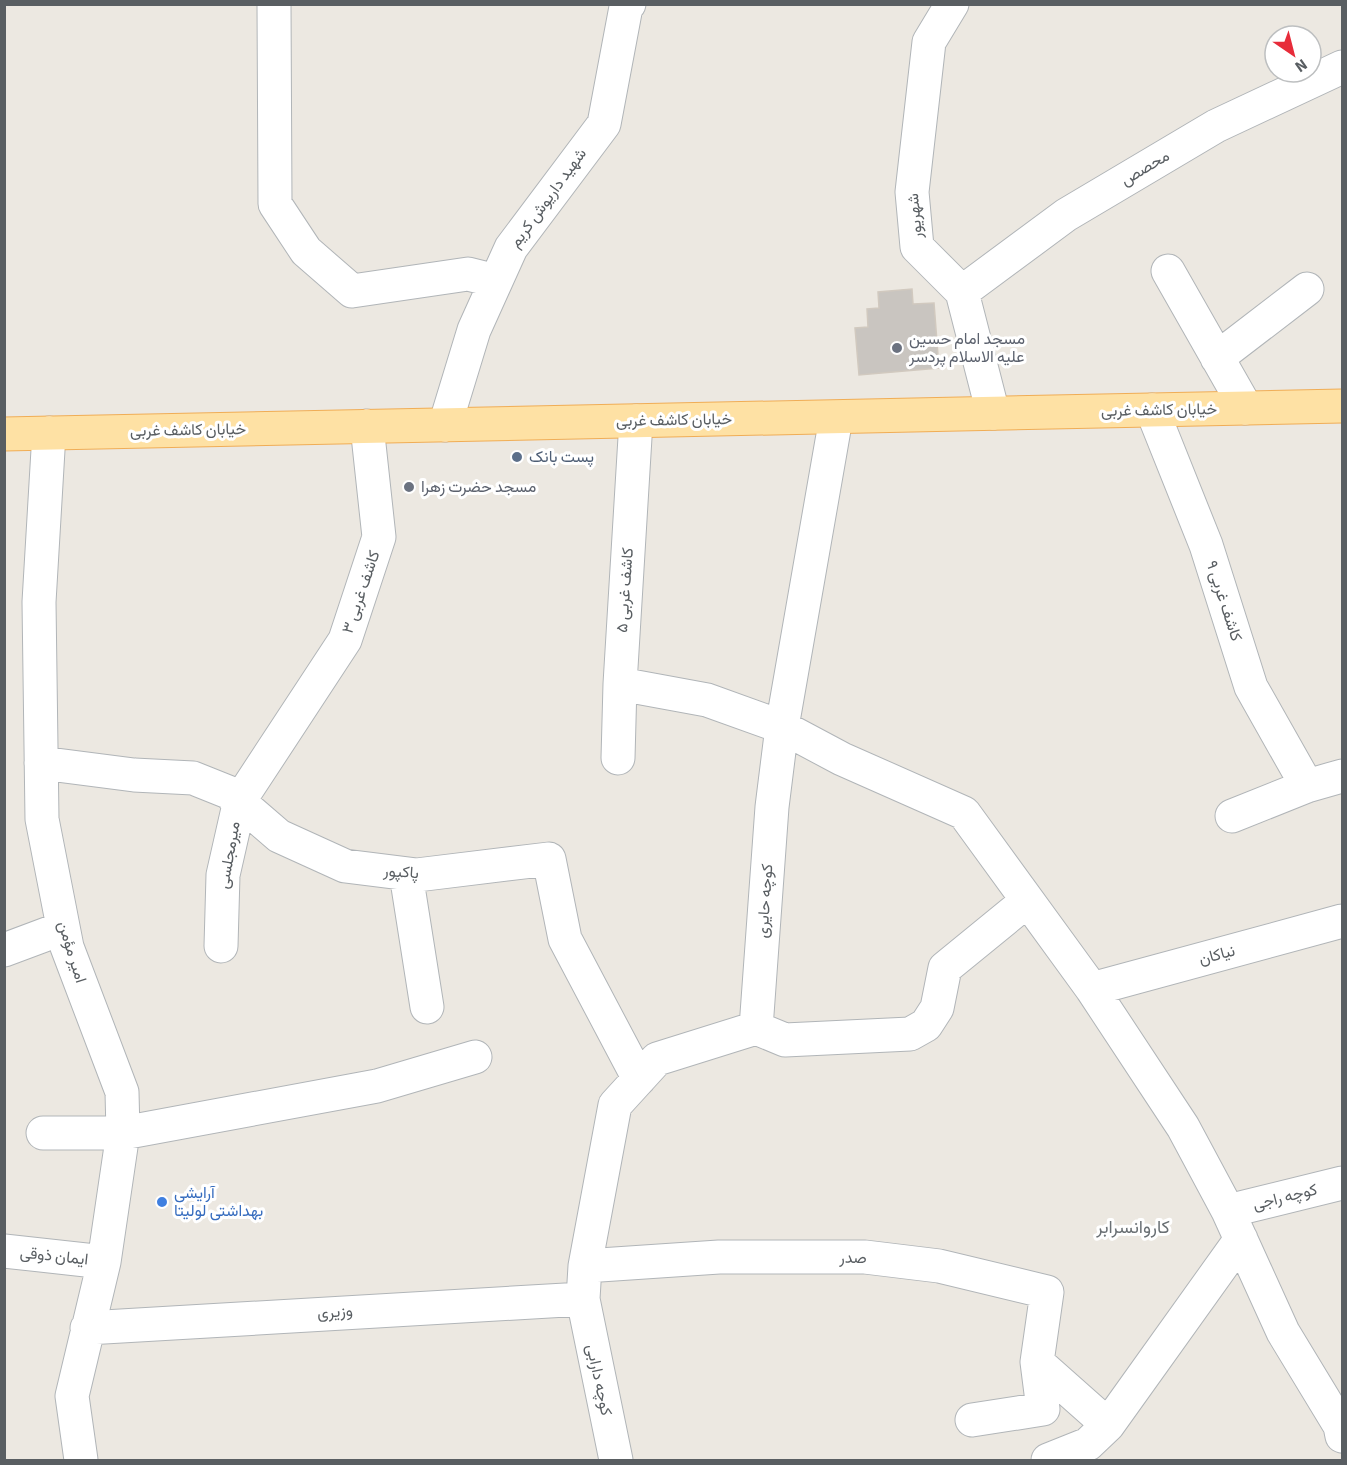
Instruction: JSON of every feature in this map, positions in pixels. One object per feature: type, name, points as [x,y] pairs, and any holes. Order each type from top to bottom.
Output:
[{"type":"main road","name":"خیابان کاشف غربی","points":[[4,434],[1342,406]]},
{"type":"street","points":[[274,4],[276,204],[306,251],[352,291],[468,274],[496,281]]},
{"type":"street","name":"شهید داریوش کریم","points":[[445,425],[474,330],[511,248],[604,124],[628,4]]},
{"type":"street","name":"شهریور","points":[[952,4],[929,42],[912,192],[917,246],[962,292]]},
{"type":"street","name":"محصص","points":[[962,292],[1066,215],[1206,132],[1342,67]]},
{"type":"street","points":[[1168,271],[1246,408]]},
{"type":"street","points":[[1217,358],[1307,289]]},
{"type":"street","points":[[962,292],[993,413]]},
{"type":"street","name":"کاشف غربی ۹","points":[[1152,410],[1206,545],[1251,687],[1307,786]]},
{"type":"street","name":"کوچه حایری","points":[[756,1028],[772,807],[782,727],[836,418]]},
{"type":"street","name":"کاشف غربی ۵","points":[[618,758],[620,684],[636,421]]},
{"type":"street","name":"کاشف غربی ۳","points":[[240,800],[345,640],[379,537],[367,426]]},
{"type":"street","name":"امیر مؤمن","points":[[49,434],[39,602],[42,819],[67,947],[122,1092],[123,1133],[104,1262],[72,1396],[81,1461]]},
{"type":"street","points":[[620,684],[707,700],[782,727],[842,759],[964,813],[1092,989],[1183,1127],[1235,1225],[1283,1332],[1340,1426],[1342,1436]]},
{"type":"street","name":"پاکپور","points":[[41,763],[134,775],[193,778],[228,792],[240,800],[279,836],[345,866],[417,876],[549,859],[565,939],[639,1079]]},
{"type":"street","points":[[1232,816],[1307,786],[1342,776]]},
{"type":"street","name":"میرمجلسی","points":[[221,946],[223,875],[240,800]]},
{"type":"street","points":[[406,874],[427,1007]]},
{"type":"street","points":[[583,1299],[585,1266],[615,1105],[657,1059],[756,1028],[785,1040],[910,1034],[926,1025],[937,1008],[945,968],[1027,901]]},
{"type":"street","name":"نیاکان","points":[[1092,989],[1342,921]]},
{"type":"street","points":[[4,950],[63,928]]},
{"type":"street","points":[[43,1133],[123,1133],[377,1086],[475,1057]]},
{"type":"street","name":"کوچه راجی","points":[[1235,1225],[1342,1183]]},
{"type":"street","points":[[1048,1461],[1088,1444],[1108,1425],[1235,1225]]},
{"type":"street","name":"ایمان ذوقی","points":[[4,1251],[104,1262]]},
{"type":"street","name":"صدر","points":[[585,1266],[720,1257],[865,1257],[939,1266],[1047,1292],[1038,1362],[1043,1409],[972,1420]]},
{"type":"street","name":"وزیری","points":[[87,1328],[583,1299]]},
{"type":"street","name":"کوچه دارابی","points":[[583,1299],[616,1461]]},
{"type":"street","points":[[1038,1362],[1108,1425]]},
{"type":"street","points":[[57,1461],[72,1396]]},
{"type":"building","name":"مسجد امام حسین علیه الاسلام پردسر","points":[[912,289],[913,304],[934,303],[939,368],[859,375],[855,328],[868,327],[867,309],[879,308],[878,292]]},
{"type":"place","name":"مسجد امام حسین علیه الاسلام پردسر","points":[[897,348]]},
{"type":"place","name":"پست بانک","points":[[517,457]]},
{"type":"place","name":"مسجد حضرت زهرا","points":[[409,487]]},
{"type":"place","name":"آرایشی بهداشتی لولیتا","points":[[162,1202]]},
{"type":"district","name":"کاروانسرابر","points":[[1133,1227]]}]
